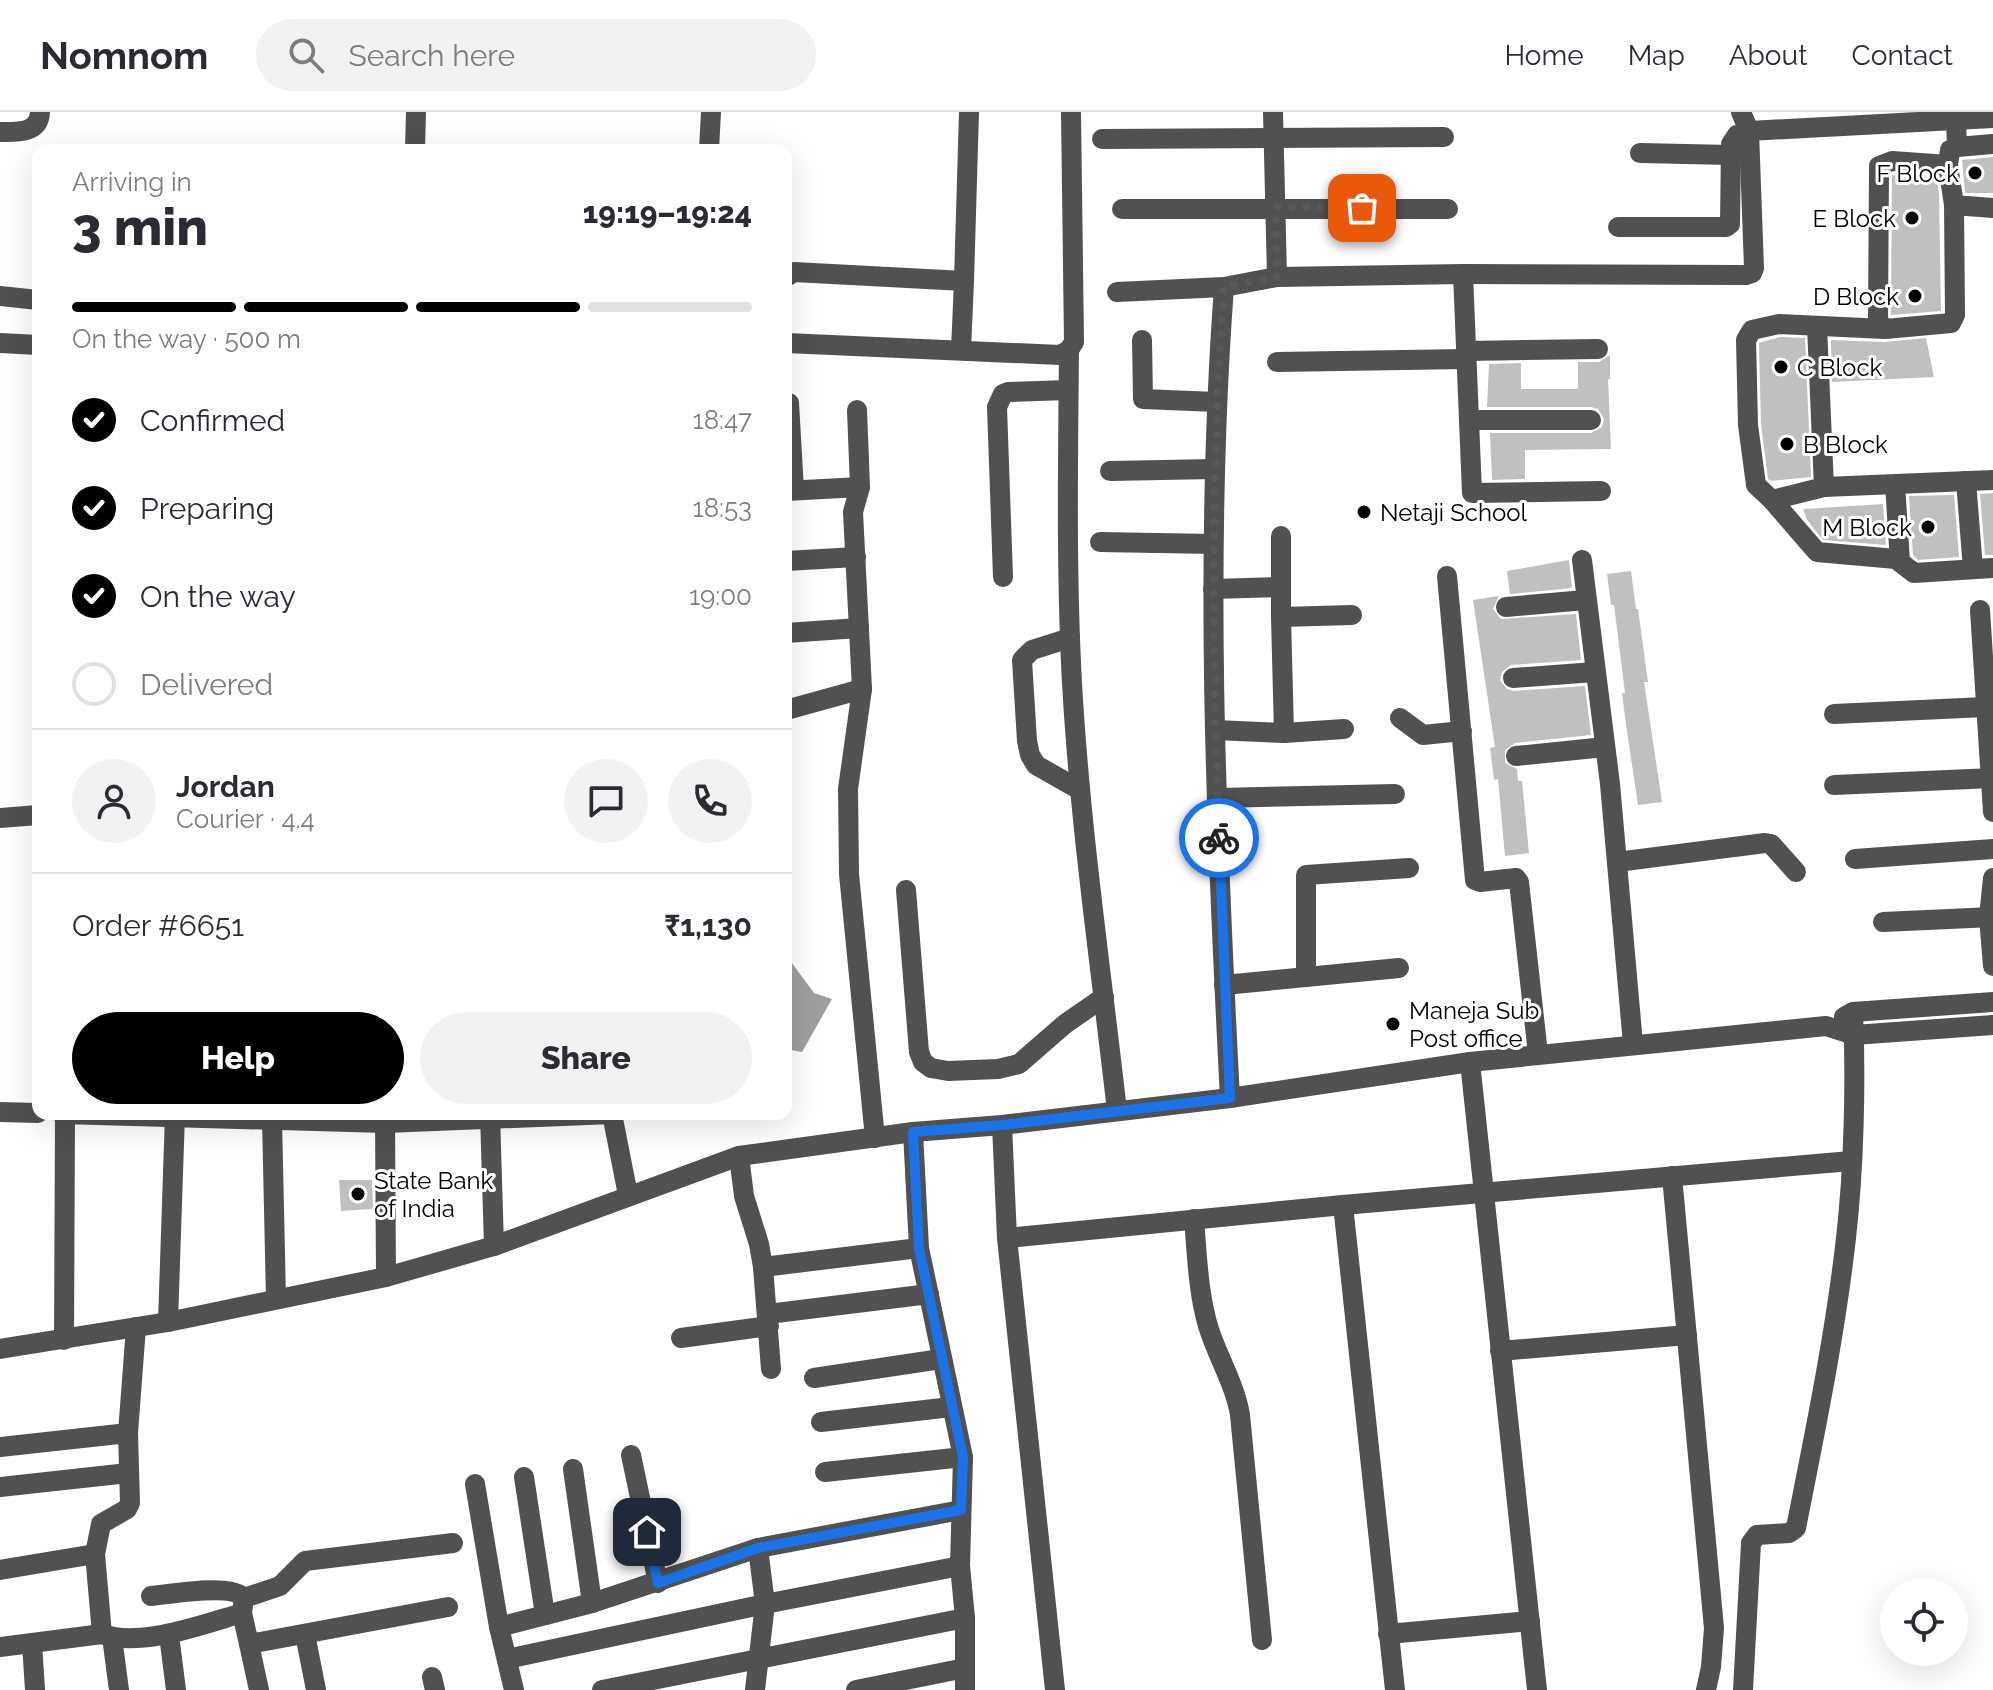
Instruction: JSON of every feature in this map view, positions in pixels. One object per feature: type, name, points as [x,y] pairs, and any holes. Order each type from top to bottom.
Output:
[{"type":"street","points":[[0,132],[22,132],[33,128],[40,119],[40,112]]},
{"type":"street","points":[[415,144],[416,112]]},
{"type":"street","points":[[709,144],[711,112]]},
{"type":"street","points":[[961,350],[969,112]]},
{"type":"street","points":[[792,343],[1060,355],[1069,350],[1074,342],[1071,112]]},
{"type":"street","points":[[1273,112],[1277,277]]},
{"type":"street","points":[[1618,227],[1726,227],[1730,224],[1733,138],[1746,126],[1993,118]]},
{"type":"street","points":[[1956,120],[1952,156],[1955,315],[1951,323],[1885,329],[1779,324],[1752,330],[1746,340],[1748,425],[1756,485],[1817,552],[1896,559],[1914,573],[1983,568],[1966,481]]},
{"type":"street","points":[[1117,292],[1224,287],[1277,277],[1463,274],[1718,276],[1752,273],[1746,126]]},
{"type":"street","points":[[1102,139],[1444,137]]},
{"type":"street","points":[[1885,329],[1878,321],[1879,166],[1892,161],[1952,156],[1993,144]]},
{"type":"street","points":[[1640,153],[1731,155]]},
{"type":"street","points":[[1954,205],[1993,208]]},
{"type":"street","points":[[1122,209],[1448,209]]},
{"type":"street","points":[[792,273],[964,281]]},
{"type":"street","points":[[1463,274],[1472,493],[1601,491]]},
{"type":"street","points":[[1224,287],[1216,402],[1213,589],[1215,730],[1230,1098]]},
{"type":"street","points":[[0,296],[32,299]]},
{"type":"street","points":[[1817,326],[1824,487]]},
{"type":"street","points":[[1142,340],[1143,399],[1216,402]]},
{"type":"street","points":[[0,343],[32,345]]},
{"type":"street","points":[[1277,362],[1598,349]]},
{"type":"street","points":[[1069,350],[1070,638],[1080,790],[1117,1111]]},
{"type":"street","points":[[1003,577],[999,399],[1008,392],[1068,390]]},
{"type":"street","points":[[857,410],[860,487],[853,512],[862,689],[848,789],[849,874],[875,1138]]},
{"type":"street","points":[[1469,420],[1591,420]]},
{"type":"street","points":[[1110,471],[1214,469]]},
{"type":"street","points":[[1772,500],[1824,487],[1993,480]]},
{"type":"street","points":[[1895,484],[1900,562]]},
{"type":"street","points":[[792,491],[860,487]]},
{"type":"street","points":[[1281,536],[1284,733]]},
{"type":"street","points":[[1100,542],[1213,544]]},
{"type":"street","points":[[792,561],[856,557]]},
{"type":"street","points":[[1582,560],[1605,747],[1633,1044]]},
{"type":"street","points":[[1447,576],[1475,880],[1516,878],[1519,882],[1538,1054]]},
{"type":"street","points":[[1213,589],[1281,587]]},
{"type":"street","points":[[1506,607],[1585,600]]},
{"type":"street","points":[[1980,610],[1993,812]]},
{"type":"street","points":[[1281,617],[1352,615]]},
{"type":"street","points":[[792,633],[859,628]]},
{"type":"street","points":[[1070,638],[1032,650],[1022,660],[1027,741],[1036,765],[1080,790]]},
{"type":"street","points":[[1513,678],[1595,672]]},
{"type":"street","points":[[792,708],[862,689]]},
{"type":"street","points":[[1834,714],[1985,707]]},
{"type":"street","points":[[1400,718],[1423,735],[1462,731]]},
{"type":"street","points":[[1215,730],[1284,733],[1344,729]]},
{"type":"street","points":[[1516,756],[1605,747]]},
{"type":"street","points":[[1834,785],[1991,778]]},
{"type":"street","points":[[1218,798],[1395,794]]},
{"type":"street","points":[[0,818],[32,815]]},
{"type":"street","points":[[1617,862],[1765,843],[1771,844],[1796,872]]},
{"type":"street","points":[[1855,859],[1993,849]]},
{"type":"street","points":[[1306,977],[1306,875],[1409,868]]},
{"type":"street","points":[[1993,878],[1993,966]]},
{"type":"street","points":[[906,890],[919,1052],[923,1062],[931,1068],[948,1071],[998,1069],[1019,1064],[1065,1024],[1104,997]]},
{"type":"street","points":[[1883,922],[1991,917]]},
{"type":"street","points":[[1224,985],[1399,968]]},
{"type":"street","points":[[0,1349],[168,1322],[386,1277],[494,1246],[739,1156],[913,1132],[1002,1125],[1230,1098],[1470,1062],[1826,1026],[1853,1012],[1993,1002]]},
{"type":"street","points":[[1743,1690],[1751,1543],[1757,1535],[1789,1533],[1796,1528],[1842,1267],[1851,1161],[1853,1012]]},
{"type":"street","points":[[1826,1026],[1854,1035],[1993,1025]]},
{"type":"street","points":[[1470,1062],[1537,1690]]},
{"type":"street","points":[[0,1112],[32,1113]]},
{"type":"street","points":[[64,1120],[64,1340]]},
{"type":"street","points":[[168,1322],[175,1120]]},
{"type":"street","points":[[276,1299],[277,1120]]},
{"type":"street","points":[[385,1120],[386,1277]]},
{"type":"street","points":[[490,1120],[494,1246]]},
{"type":"street","points":[[613,1120],[628,1195]]},
{"type":"street","points":[[1002,1125],[1007,1238],[1055,1690]]},
{"type":"street","points":[[913,1132],[919,1248],[963,1457],[960,1566],[965,1618],[965,1690]]},
{"type":"street","points":[[739,1156],[744,1196],[763,1267],[771,1369]]},
{"type":"street","points":[[1007,1238],[1851,1161]]},
{"type":"street","points":[[1672,1176],[1714,1628],[1706,1690]]},
{"type":"street","points":[[1343,1205],[1395,1690]]},
{"type":"street","points":[[1194,1219],[1204,1312],[1238,1402],[1262,1640]]},
{"type":"street","points":[[763,1267],[919,1248]]},
{"type":"street","points":[[681,1338],[768,1320],[929,1294]]},
{"type":"street","points":[[119,1690],[107,1636],[95,1554],[101,1524],[129,1506],[128,1433],[136,1327]]},
{"type":"street","points":[[1500,1351],[1687,1335]]},
{"type":"street","points":[[814,1378],[941,1359]]},
{"type":"street","points":[[821,1422],[951,1407]]},
{"type":"street","points":[[0,1447],[128,1433]]},
{"type":"street","points":[[631,1455],[658,1583]]},
{"type":"street","points":[[825,1472],[963,1457]]},
{"type":"street","points":[[573,1469],[592,1603]]},
{"type":"street","points":[[0,1487],[128,1473]]},
{"type":"street","points":[[524,1477],[545,1615]]},
{"type":"street","points":[[475,1484],[499,1627],[514,1690]]},
{"type":"street","points":[[499,1627],[658,1583],[758,1548],[961,1510]]},
{"type":"street","points":[[0,1647],[107,1636],[169,1635],[243,1606],[280,1586],[305,1561],[453,1543]]},
{"type":"street","points":[[755,1690],[765,1604],[758,1548]]},
{"type":"street","points":[[0,1570],[95,1554]]},
{"type":"street","points":[[507,1659],[960,1566]]},
{"type":"street","points":[[151,1596],[219,1590],[238,1592],[259,1690]]},
{"type":"street","points":[[249,1644],[448,1607]]},
{"type":"street","points":[[602,1690],[965,1618]]},
{"type":"street","points":[[1388,1634],[1530,1621]]},
{"type":"street","points":[[305,1634],[316,1690]]},
{"type":"street","points":[[169,1635],[176,1690]]},
{"type":"street","points":[[32,1643],[35,1690]]},
{"type":"street","points":[[856,1690],[965,1668]]},
{"type":"shaded area","points":[[792,963],[814,993],[832,999],[802,1052],[792,1050]]},
{"type":"building","name":"F Block","points":[[1993,157],[1993,193],[1965,193],[1962,160]]},
{"type":"building","name":"E Block","points":[[1892,175],[1937,177],[1941,311],[1891,315]]},
{"type":"building","points":[[1780,337],[1805,338],[1811,477],[1771,481],[1768,479],[1761,424],[1759,343]]},
{"type":"building","points":[[1926,338],[1934,377],[1832,382],[1831,340],[1884,342]]},
{"type":"building","points":[[1610,355],[1611,449],[1525,450],[1525,479],[1492,480],[1490,433],[1591,433],[1602,427],[1604,419],[1598,409],[1591,407],[1487,407],[1489,364],[1521,363],[1521,389],[1576,389],[1578,362],[1599,362]]},
{"type":"building","points":[[1993,493],[1993,555],[1985,555],[1980,494]]},
{"type":"building","name":"M Block","points":[[1954,495],[1959,557],[1918,560],[1913,555],[1909,496]]},
{"type":"building","points":[[1883,504],[1886,545],[1823,540],[1807,520],[1803,509]]},
{"type":"building","points":[[1569,560],[1572,588],[1510,594],[1507,571]]},
{"type":"building","points":[[1631,571],[1662,802],[1638,805],[1622,693],[1625,693],[1614,605],[1611,605],[1607,574]]},
{"type":"building","points":[[1499,596],[1493,609],[1501,619],[1576,614],[1581,660],[1511,665],[1502,672],[1500,680],[1513,691],[1585,686],[1591,735],[1515,743],[1505,750],[1505,763],[1517,769],[1518,781],[1522,781],[1529,853],[1505,856],[1498,779],[1494,780],[1490,748],[1495,747],[1473,600]]},
{"type":"building","name":"State Bank of India","points":[[339,1180],[372,1180],[373,1209],[341,1211]]},
{"type":"way so far","points":[[1219,838],[1213,544],[1216,402],[1224,287],[1277,277],[1276,207],[1362,208]]},
{"type":"place","name":"F Block","points":[[1975,173]]},
{"type":"place","name":"E Block","points":[[1912,218]]},
{"type":"place","name":"D Block","points":[[1915,296]]},
{"type":"place","name":"C Block","points":[[1781,367]]},
{"type":"place","name":"B Block","points":[[1787,444]]},
{"type":"place","name":"Netaji School","points":[[1364,512]]},
{"type":"place","name":"M Block","points":[[1928,527]]},
{"type":"place","name":"Maneja Sub Post office","points":[[1393,1024]]},
{"type":"place","name":"State Bank of India","points":[[358,1194]]},
{"type":"route","points":[[647,1532],[658,1583],[758,1548],[961,1510],[963,1457],[919,1248],[913,1132],[1002,1125],[1230,1098],[1219,838]]}]
